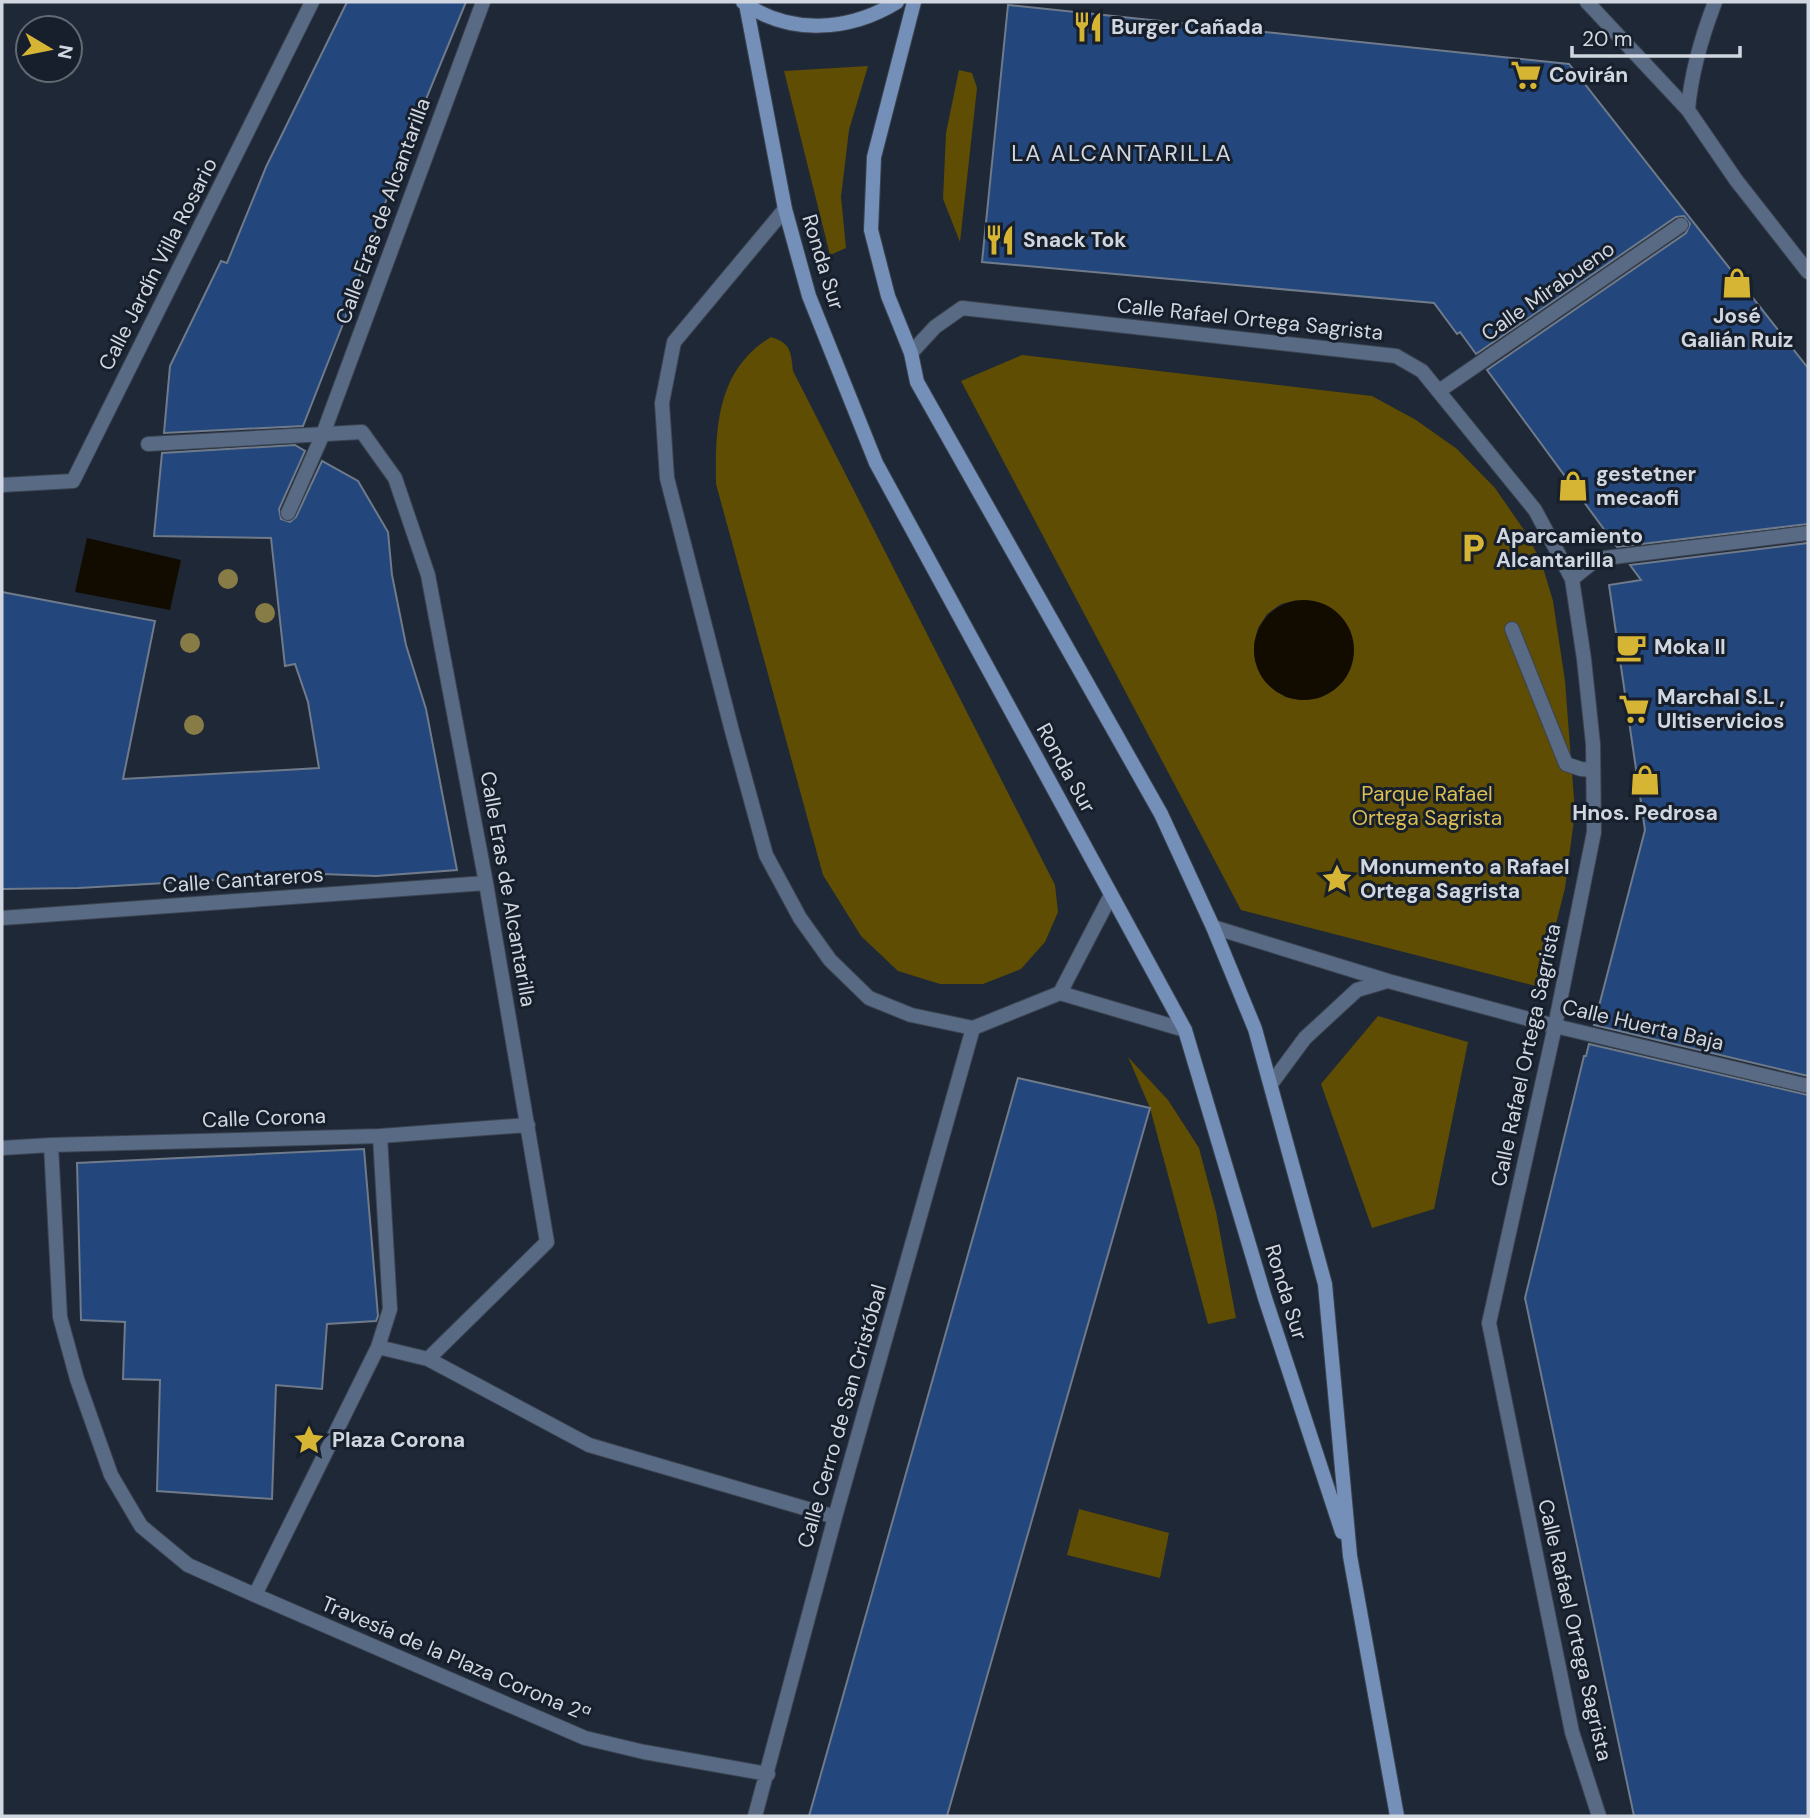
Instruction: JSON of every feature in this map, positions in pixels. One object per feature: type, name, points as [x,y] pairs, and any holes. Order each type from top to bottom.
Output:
[{"type":"main road","points":[[745,3],[775,19],[806,26],[837,26],[868,18],[897,2]]},
{"type":"main road","name":"Ronda Sur","points":[[914,2],[874,157],[871,230],[888,296],[911,353],[917,382],[1161,814],[1213,927],[1255,1028],[1325,1284],[1350,1556],[1397,1816]]},
{"type":"main road","name":"Ronda Sur","points":[[745,3],[785,209],[809,296],[876,463],[1185,1030],[1265,1298],[1350,1556]]},
{"type":"street","name":"Calle Jardín Villa Rosario","points":[[2,485],[73,481],[312,2]]},
{"type":"street","name":"Calle Eras de Alcantarilla","points":[[323,434],[483,2]]},
{"type":"street","points":[[1587,2],[1688,110],[1736,180],[1808,272]]},
{"type":"street","points":[[1688,110],[1690,90],[1715,2]]},
{"type":"street","points":[[785,209],[674,342],[662,403],[667,478],[766,855],[800,918],[830,960],[869,998],[911,1015],[973,1028],[1060,993],[1185,1030]]},
{"type":"street","name":"Calle Mirabueno","points":[[1439,391],[1681,225]]},
{"type":"street","name":"Calle Rafael Ortega Sagrista","points":[[911,353],[935,327],[962,308],[1396,356],[1422,371],[1535,510],[1572,579],[1584,659],[1592,744],[1594,832],[1555,1026],[1489,1323],[1572,1732],[1599,1816]]},
{"type":"street","name":"Calle Eras de Alcantarilla","points":[[148,444],[362,432],[395,478],[428,575],[486,883],[547,1242],[428,1359]]},
{"type":"street","points":[[288,513],[323,434]]},
{"type":"street","points":[[1572,579],[1597,559],[1808,533]]},
{"type":"street","points":[[1512,629],[1566,764],[1593,770]]},
{"type":"street","name":"Calle Cantareros","points":[[2,918],[486,883]]},
{"type":"street","points":[[1060,993],[1111,895]]},
{"type":"street","name":"Calle Huerta Baja","points":[[1213,927],[1388,981],[1555,1026],[1808,1086]]},
{"type":"street","points":[[1271,1084],[1305,1038],[1357,989],[1388,981]]},
{"type":"street","name":"Calle Cerro de San Cristóbal","points":[[755,1816],[835,1517],[973,1028]]},
{"type":"street","name":"Calle Corona","points":[[2,1148],[380,1136],[528,1125]]},
{"type":"street","points":[[255,1595],[378,1347],[390,1309],[380,1136]]},
{"type":"street","name":"Travesía de la Plaza Corona 2ª","points":[[51,1145],[60,1317],[76,1379],[111,1475],[141,1527],[188,1565],[585,1738],[644,1752],[768,1774]]},
{"type":"street","points":[[378,1347],[428,1359],[589,1445],[835,1517]]},
{"type":"green space","points":[[868,66],[849,130],[841,197],[846,248],[830,255],[784,71]]},
{"type":"green space","points":[[959,70],[972,73],[977,88],[960,242],[943,199],[946,133]]},
{"type":"green space","points":[[771,337],[783,342],[789,349],[793,371],[1055,885],[1058,912],[1045,942],[1021,969],[983,984],[940,984],[898,971],[861,936],[823,875],[716,484],[719,421],[730,383],[739,366],[753,350]]},
{"type":"green space","name":"Parque Rafael Ortega Sagrista","points":[[1022,355],[1372,396],[1416,420],[1457,449],[1495,488],[1524,530],[1541,561],[1553,601],[1565,681],[1575,812],[1565,888],[1540,987],[1241,910],[961,381]],"holes":[[[1297,600],[1318,698],[1301,700],[1285,697],[1255,661],[1254,644],[1258,628],[1267,614],[1281,604]]]},
{"type":"green space","points":[[1378,1016],[1468,1042],[1434,1209],[1372,1228],[1321,1084]]},
{"type":"green space","points":[[1128,1057],[1168,1100],[1199,1148],[1216,1212],[1236,1318],[1208,1324],[1150,1108]]},
{"type":"green space","points":[[1079,1509],[1169,1533],[1160,1578],[1067,1555]]},
{"type":"shaded area","points":[[87,538],[181,560],[170,610],[75,592]]},
{"type":"shaded area","points":[[1304,600],[1332,608],[1346,622],[1354,650],[1346,678],[1332,692],[1304,700],[1276,692],[1262,678],[1254,650],[1262,622],[1276,608]]},
{"type":"building","points":[[347,2],[466,2],[396,172],[343,324],[303,426],[164,433],[170,366],[221,261],[227,263],[266,167]]},
{"type":"building","points":[[1008,5],[1569,64],[1808,368],[1808,524],[1617,547],[1487,370],[1686,233],[1690,224],[1684,216],[1676,217],[1476,354],[1434,303],[982,262]]},
{"type":"building","points":[[295,445],[305,451],[279,509],[281,519],[290,522],[296,517],[322,461],[358,481],[388,532],[392,575],[406,645],[426,709],[457,870],[376,876],[322,874],[79,888],[2,889],[2,592],[155,621],[123,779],[319,768],[308,702],[295,664],[285,666],[271,538],[154,536],[162,453]]},
{"type":"building","points":[[1808,543],[1808,1076],[1594,1025],[1645,830],[1609,585],[1641,580],[1630,565]]},
{"type":"building","points":[[1589,1044],[1808,1095],[1808,1816],[1634,1816],[1525,1298]]},
{"type":"building","points":[[1018,1078],[1150,1108],[947,1816],[809,1816]]},
{"type":"building","points":[[364,1149],[378,1316],[376,1321],[327,1324],[322,1389],[276,1385],[272,1499],[157,1491],[160,1380],[123,1379],[125,1322],[81,1320],[77,1163]]},
{"type":"place","name":"Burger Cañada","points":[[1088,27]]},
{"type":"place","name":"Covirán","points":[[1526,75]]},
{"type":"place","name":"Snack Tok","points":[[1000,240]]},
{"type":"place","name":"José Galián Ruiz","points":[[1737,283]]},
{"type":"place","name":"gestetner mecaofi","points":[[1573,486]]},
{"type":"place","name":"Aparcamiento Alcantarilla","points":[[1473,548]]},
{"type":"place","name":"Moka II","points":[[1631,647]]},
{"type":"place","name":"Marchal S.L , Ultiservicios","points":[[1634,709]]},
{"type":"place","name":"Hnos. Pedrosa","points":[[1645,780]]},
{"type":"place","name":"Monumento a Rafael Ortega Sagrista","points":[[1337,879]]},
{"type":"place","name":"Plaza Corona","points":[[309,1440]]},
{"type":"district","name":"LA ALCANTARILLA","points":[[1122,153]]}]
